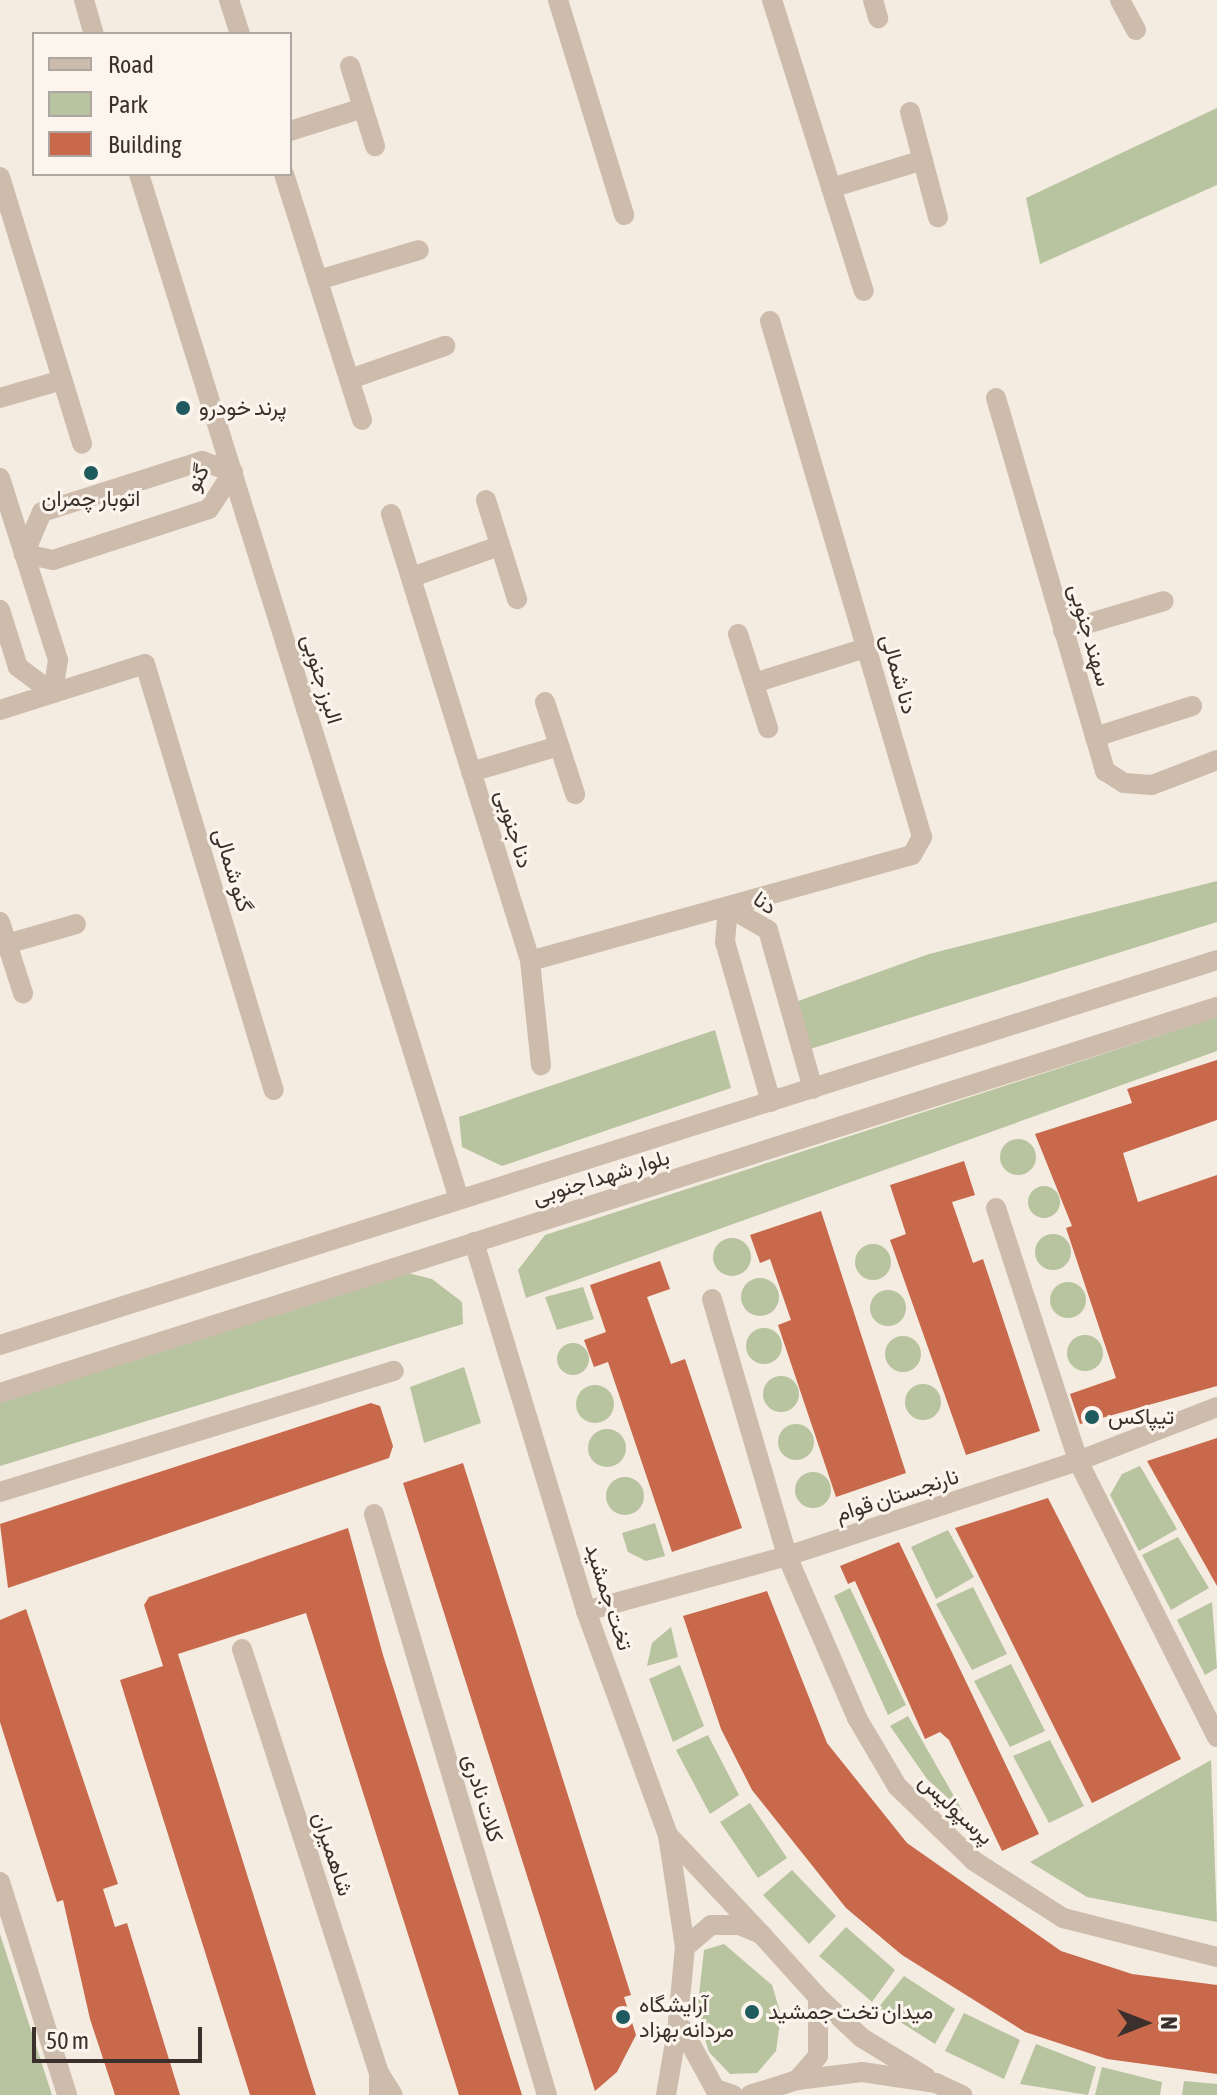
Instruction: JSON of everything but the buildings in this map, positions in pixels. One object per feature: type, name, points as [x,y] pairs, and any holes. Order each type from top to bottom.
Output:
[{"type":"street","points":[[84,0],[93,32]]},
{"type":"street","points":[[229,0],[239,32]]},
{"type":"street","points":[[558,0],[624,215]]},
{"type":"street","points":[[772,0],[864,291]]},
{"type":"street","points":[[1120,0],[1136,30]]},
{"type":"street","points":[[350,66],[375,146]]},
{"type":"street","points":[[292,130],[363,108]]},
{"type":"street","points":[[910,112],[938,217]]},
{"type":"street","points":[[831,188],[923,160]]},
{"type":"street","name":"البرز جنوبی","points":[[140,176],[459,1199]]},
{"type":"street","points":[[285,176],[362,420]]},
{"type":"street","points":[[0,177],[82,444]]},
{"type":"street","points":[[318,280],[419,250]]},
{"type":"street","name":"دنا شمالی","points":[[728,907],[912,855],[922,837],[770,321]]},
{"type":"street","points":[[350,379],[445,346]]},
{"type":"street","points":[[0,398],[62,380]]},
{"type":"street","name":"سهند جنوبی","points":[[996,398],[1105,771],[1124,783],[1152,785],[1217,760]]},
{"type":"street","name":"گنو","points":[[202,461],[233,472],[209,509],[53,560],[24,554],[42,512],[202,461]]},
{"type":"street","points":[[0,478],[58,660],[53,693]]},
{"type":"street","points":[[486,500],[517,599]]},
{"type":"street","name":"دنا جنوبی","points":[[391,514],[530,961],[541,1065]]},
{"type":"street","points":[[412,577],[499,546]]},
{"type":"street","points":[[1063,631],[1164,601]]},
{"type":"street","points":[[0,610],[18,667],[53,693]]},
{"type":"street","points":[[738,634],[768,728]]},
{"type":"street","points":[[754,683],[866,648]]},
{"type":"street","name":"گنو شمالی","points":[[53,693],[145,664],[274,1090]]},
{"type":"street","points":[[0,710],[53,693]]},
{"type":"street","points":[[545,702],[575,794]]},
{"type":"street","points":[[1095,737],[1192,706]]},
{"type":"street","points":[[471,772],[559,746]]},
{"type":"street","points":[[530,961],[728,907]]},
{"type":"street","name":"دنا","points":[[771,1102],[725,942],[728,907],[768,930],[813,1089]]},
{"type":"street","points":[[0,922],[4,945],[23,993]]},
{"type":"street","points":[[4,945],[76,924]]},
{"type":"street","name":"بلوار شهدا جنوبی","points":[[3,1343],[1217,960]]},
{"type":"street","name":"بلوار شهدا جنوبی","points":[[0,1393],[1217,1007]]},
{"type":"street","points":[[996,1208],[1078,1461],[1217,1737]]},
{"type":"street","name":"تخت جمشید","points":[[474,1242],[586,1611],[668,1835],[818,1997],[862,2038],[936,2083]]},
{"type":"street","name":"پرسپولیس","points":[[712,1299],[787,1556],[857,1718],[897,1786],[974,1861],[1063,1918],[1217,1957]]},
{"type":"street","points":[[0,1492],[394,1371]]},
{"type":"street","name":"نارنجستان قوام","points":[[586,1611],[787,1556],[1078,1461],[1217,1407]]},
{"type":"street","name":"کلات نادری","points":[[374,1514],[547,2095]]},
{"type":"street","name":"شاهمیران","points":[[242,1649],[379,2073]]},
{"type":"street","points":[[666,2095],[678,2021],[685,1947],[668,1835]]},
{"type":"street","points":[[0,1882],[67,2095]]},
{"type":"street","points":[[685,1947],[711,1925],[761,1934]]},
{"type":"street","points":[[797,2080],[818,2056],[818,1997]]},
{"type":"street","points":[[678,2021],[715,2089],[733,2095]]},
{"type":"street","points":[[750,2095],[797,2080],[862,2072],[936,2083],[962,2095]]},
{"type":"street","points":[[379,2073],[379,2095]]},
{"type":"street","points":[[379,2073],[393,2095]]},
{"type":"green space","points":[[1217,108],[1217,185],[1040,264],[1026,198]]},
{"type":"green space","points":[[1217,881],[1217,922],[810,1049],[798,1001],[929,954]]},
{"type":"green space","points":[[1217,1017],[1217,1051],[526,1298],[518,1270],[545,1235]]},
{"type":"green space","points":[[715,1030],[731,1088],[502,1166],[462,1147],[459,1117]]},
{"type":"green space","points":[[1018,1139],[1031,1144],[1036,1157],[1031,1170],[1018,1175],[1005,1170],[1000,1157],[1005,1144]]},
{"type":"green space","points":[[1044,1186],[1055,1191],[1060,1202],[1055,1213],[1044,1218],[1033,1213],[1028,1202],[1033,1191]]},
{"type":"green space","points":[[1053,1234],[1066,1239],[1071,1252],[1066,1265],[1053,1270],[1040,1265],[1035,1252],[1040,1239]]},
{"type":"green space","points":[[732,1238],[746,1243],[751,1257],[746,1271],[732,1276],[718,1271],[713,1257],[718,1243]]},
{"type":"green space","points":[[873,1244],[886,1249],[891,1262],[886,1275],[873,1280],[860,1275],[855,1262],[860,1249]]},
{"type":"green space","points":[[400,1271],[432,1279],[462,1302],[463,1324],[0,1466],[0,1400]]},
{"type":"green space","points":[[760,1278],[774,1283],[779,1297],[774,1311],[760,1316],[746,1311],[741,1297],[746,1283]]},
{"type":"green space","points":[[1068,1282],[1081,1287],[1086,1300],[1081,1313],[1068,1318],[1055,1313],[1050,1300],[1055,1287]]},
{"type":"green space","points":[[583,1287],[594,1319],[557,1330],[545,1297]]},
{"type":"green space","points":[[888,1290],[901,1295],[906,1308],[901,1321],[888,1326],[875,1321],[870,1308],[875,1295]]},
{"type":"green space","points":[[764,1328],[777,1333],[782,1346],[777,1359],[764,1364],[751,1359],[746,1346],[751,1333]]},
{"type":"green space","points":[[1085,1335],[1098,1340],[1103,1353],[1098,1366],[1085,1371],[1072,1366],[1067,1353],[1072,1340]]},
{"type":"green space","points":[[903,1336],[916,1341],[921,1354],[916,1367],[903,1372],[890,1367],[885,1354],[890,1341]]},
{"type":"green space","points":[[573,1343],[584,1348],[589,1359],[584,1370],[573,1375],[562,1370],[557,1359],[562,1348]]},
{"type":"green space","points":[[464,1367],[481,1423],[424,1443],[410,1387]]},
{"type":"green space","points":[[781,1376],[794,1381],[799,1394],[794,1407],[781,1412],[768,1407],[763,1394],[768,1381]]},
{"type":"green space","points":[[923,1384],[936,1389],[941,1402],[936,1415],[923,1420],[910,1415],[905,1402],[910,1389]]},
{"type":"green space","points":[[595,1385],[609,1390],[614,1404],[609,1418],[595,1423],[581,1418],[576,1404],[581,1390]]},
{"type":"green space","points":[[796,1424],[809,1429],[814,1442],[809,1455],[796,1460],[783,1455],[778,1442],[783,1429]]},
{"type":"green space","points":[[607,1429],[621,1434],[626,1448],[621,1462],[607,1467],[593,1462],[588,1448],[593,1434]]},
{"type":"green space","points":[[1140,1466],[1177,1529],[1139,1551],[1110,1495],[1122,1474]]},
{"type":"green space","points":[[813,1472],[826,1477],[831,1490],[826,1503],[813,1508],[800,1503],[795,1490],[800,1477]]},
{"type":"green space","points":[[625,1477],[639,1482],[644,1496],[639,1510],[625,1515],[611,1510],[606,1496],[611,1482]]},
{"type":"green space","points":[[655,1523],[665,1556],[646,1561],[628,1552],[622,1533]]},
{"type":"green space","points":[[948,1530],[974,1577],[936,1599],[911,1547]]},
{"type":"green space","points":[[1178,1537],[1209,1588],[1171,1610],[1142,1555]]},
{"type":"green space","points":[[973,1587],[1007,1654],[972,1670],[936,1604]]},
{"type":"green space","points":[[850,1588],[906,1705],[888,1715],[834,1596]]},
{"type":"green space","points":[[1212,1602],[1217,1668],[1205,1675],[1177,1620]]},
{"type":"green space","points":[[671,1627],[678,1657],[647,1666],[652,1643]]},
{"type":"green space","points":[[1011,1664],[1045,1731],[1010,1747],[974,1681]]},
{"type":"green space","points":[[680,1665],[704,1726],[673,1742],[649,1679]]},
{"type":"green space","points":[[908,1716],[963,1812],[927,1779],[890,1726]]},
{"type":"green space","points":[[708,1735],[739,1795],[710,1814],[676,1750]]},
{"type":"green space","points":[[1050,1740],[1084,1806],[1049,1823],[1013,1756]]},
{"type":"green space","points":[[1211,1760],[1217,1922],[1087,1897],[1030,1862]]},
{"type":"green space","points":[[750,1803],[787,1858],[758,1878],[720,1822]]},
{"type":"green space","points":[[792,1870],[836,1916],[809,1944],[763,1895]]},
{"type":"green space","points":[[846,1927],[895,1970],[872,2002],[819,1956]]},
{"type":"green space","points":[[0,1934],[52,2095],[0,2095]]},
{"type":"green space","points":[[724,1944],[772,1985],[781,2015],[776,2051],[757,2073],[730,2074],[709,2052],[697,2013],[704,1950]]},
{"type":"green space","points":[[904,1976],[955,2009],[935,2044],[878,2008]]},
{"type":"green space","points":[[964,2013],[1020,2040],[1004,2079],[945,2051]]},
{"type":"green space","points":[[1036,2044],[1096,2067],[1088,2095],[1020,2084]]},
{"type":"green space","points":[[1102,2067],[1162,2082],[1160,2095],[1095,2095]]},
{"type":"green space","points":[[1184,2081],[1217,2084],[1217,2095],[1182,2095]]},
{"type":"place","name":"پرند خودرو","points":[[183,408]]},
{"type":"place","name":"اتوبار چمران","points":[[91,473]]},
{"type":"place","name":"تیپاکس","points":[[1092,1417]]},
{"type":"place","name":"میدان تخت جمشید","points":[[752,2012]]},
{"type":"place","name":"آرایشگاه مردانه بهزاد","points":[[623,2017]]}]
